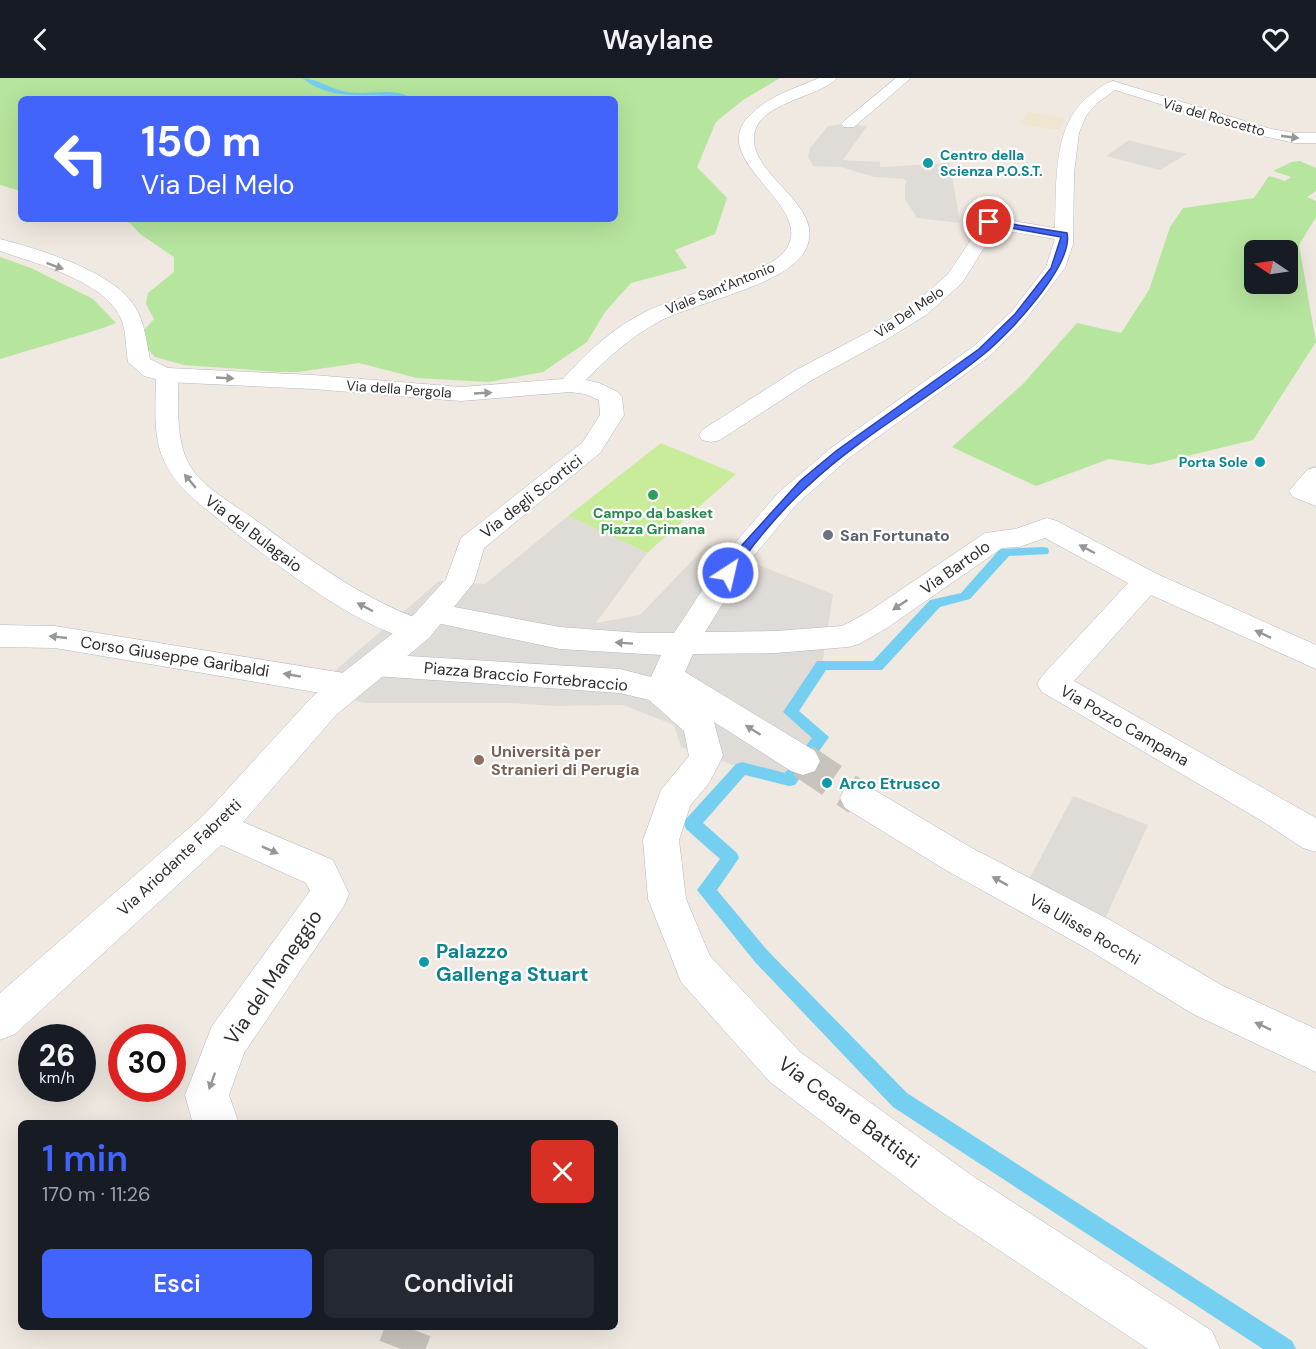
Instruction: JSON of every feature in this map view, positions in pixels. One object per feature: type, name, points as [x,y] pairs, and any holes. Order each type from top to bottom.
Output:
[{"type":"street","name":"Viale Sant'Antonio","points":[[570,385],[604,349],[636,326],[655,315],[762,273],[779,265],[795,252],[801,241],[800,227],[782,195],[750,156],[744,137],[747,128],[756,117],[790,97],[830,78]]},
{"type":"street","points":[[849,124],[904,78]]},
{"type":"street","points":[[803,761],[664,684],[682,644],[738,556],[788,498],[840,453],[982,351],[1018,316],[1055,268],[1064,244],[1066,173],[1071,133],[1079,115],[1112,82]]},
{"type":"street","name":"Via del Roscetto","points":[[1112,82],[1268,133],[1295,138],[1316,138]]},
{"type":"street","name":"Via Del Melo","points":[[711,435],[801,377],[891,327],[927,304],[963,270],[976,244],[986,235],[989,222],[1065,235]]},
{"type":"street","points":[[0,245],[80,275],[114,293],[133,323],[139,362],[152,371],[167,375]]},
{"type":"street","name":"Via della Pergola","points":[[167,375],[461,394],[570,385],[591,388],[610,397],[612,415]]},
{"type":"street","name":"Via del Bulagaio","points":[[167,375],[168,418],[174,460],[201,493],[310,574],[361,605],[400,625],[426,621]]},
{"type":"street","name":"Via degli Scortici","points":[[426,621],[459,582],[471,544],[591,448],[612,415]]},
{"type":"street","name":"Via Bartolo","points":[[682,644],[776,642],[848,636],[876,621],[995,539],[1019,538],[1047,527],[1147,580],[1316,658]]},
{"type":"street","name":"Via Pozzo Campana","points":[[1147,580],[1053,684],[1275,811],[1316,837]]},
{"type":"street","points":[[362,675],[426,621],[560,638],[682,644]]},
{"type":"street","name":"Corso Giuseppe Garibaldi","points":[[0,636],[66,638],[362,675]]},
{"type":"street","name":"Piazza Braccio Fortebraccio","points":[[362,675],[664,684]]},
{"type":"street","name":"Via Ariodante Fabretti","points":[[0,1020],[217,826],[324,706],[362,675]]},
{"type":"street","name":"Via Cesare Battisti","points":[[664,684],[699,725],[706,756],[697,773],[674,800],[661,840],[667,899],[695,969],[785,1067],[957,1194],[1194,1349]]},
{"type":"street","name":"Via Ulisse Rocchi","points":[[858,798],[957,858],[1098,934],[1208,1000],[1316,1051]]},
{"type":"street","name":"Via del Maneggio","points":[[215,1120],[207,1095],[226,1041],[330,894],[320,872],[217,826]]},
{"type":"shaded area","points":[[1028,112],[1066,118],[1058,130],[1019,124]]},
{"type":"shaded area","points":[[842,124],[867,126],[843,160],[880,162],[880,167],[950,163],[960,223],[917,218],[905,199],[907,182],[904,179],[874,177],[841,167],[813,166],[808,157],[810,148],[828,126]]},
{"type":"shaded area","points":[[1129,140],[1187,154],[1160,170],[1106,156]]},
{"type":"shaded area","points":[[568,516],[647,553],[596,623],[640,615],[707,545],[833,594],[822,665],[790,712],[821,737],[789,780],[742,768],[681,747],[674,725],[623,705],[364,703],[315,688],[439,581],[485,584]]},
{"type":"shaded area","points":[[1073,796],[1148,825],[1098,934],[1022,893]]},
{"type":"green space","points":[[0,78],[780,78],[743,100],[716,122],[697,167],[727,198],[715,234],[675,250],[687,268],[631,283],[605,312],[587,342],[543,372],[489,382],[417,378],[359,363],[298,372],[279,372],[184,365],[155,357],[144,345],[144,330],[154,319],[146,304],[148,293],[174,272],[174,257],[126,222],[618,222],[618,96],[18,96],[18,190],[0,185]]},
{"type":"green space","points":[[1300,161],[1316,168],[1316,191],[1307,197],[1316,201],[1316,217],[1299,245],[1316,342],[1253,440],[1150,465],[1109,459],[1036,486],[952,447],[1022,385],[1077,323],[1121,333],[1149,290],[1170,227],[1183,208],[1254,198],[1269,176],[1285,181],[1291,177],[1273,171],[1292,162]]},
{"type":"green space","points":[[0,257],[31,268],[93,299],[116,323],[0,359]]},
{"type":"green space","name":"Campo da basket Piazza Grimana","points":[[661,443],[736,474],[647,553],[568,516]]},
{"type":"waterway","points":[[305,78],[329,89],[348,94],[403,96]]},
{"type":"waterway","points":[[1043,551],[1005,552],[965,596],[935,603],[877,666],[822,665],[790,712],[821,737],[789,780],[742,768],[692,824],[731,858],[706,890],[761,956],[900,1100],[1284,1349]]},
{"type":"tunnel","points":[[803,761],[858,798]]},
{"type":"tunnel","points":[[401,1349],[408,1330]]},
{"type":"place","name":"Centro della Scienza P.O.S.T.","points":[[928,163]]},
{"type":"place","name":"Porta Sole","points":[[1260,462]]},
{"type":"place","name":"Campo da basket Piazza Grimana","points":[[653,495]]},
{"type":"place","name":"San Fortunato","points":[[828,535]]},
{"type":"place","name":"Università per Stranieri di Perugia","points":[[479,760]]},
{"type":"place","name":"Arco Etrusco","points":[[827,783]]},
{"type":"place","name":"Palazzo Gallenga Stuart","points":[[424,962]]},
{"type":"route","points":[[728,573],[738,556],[788,498],[840,453],[982,351],[1018,316],[1055,268],[1065,235],[989,222]]}]
